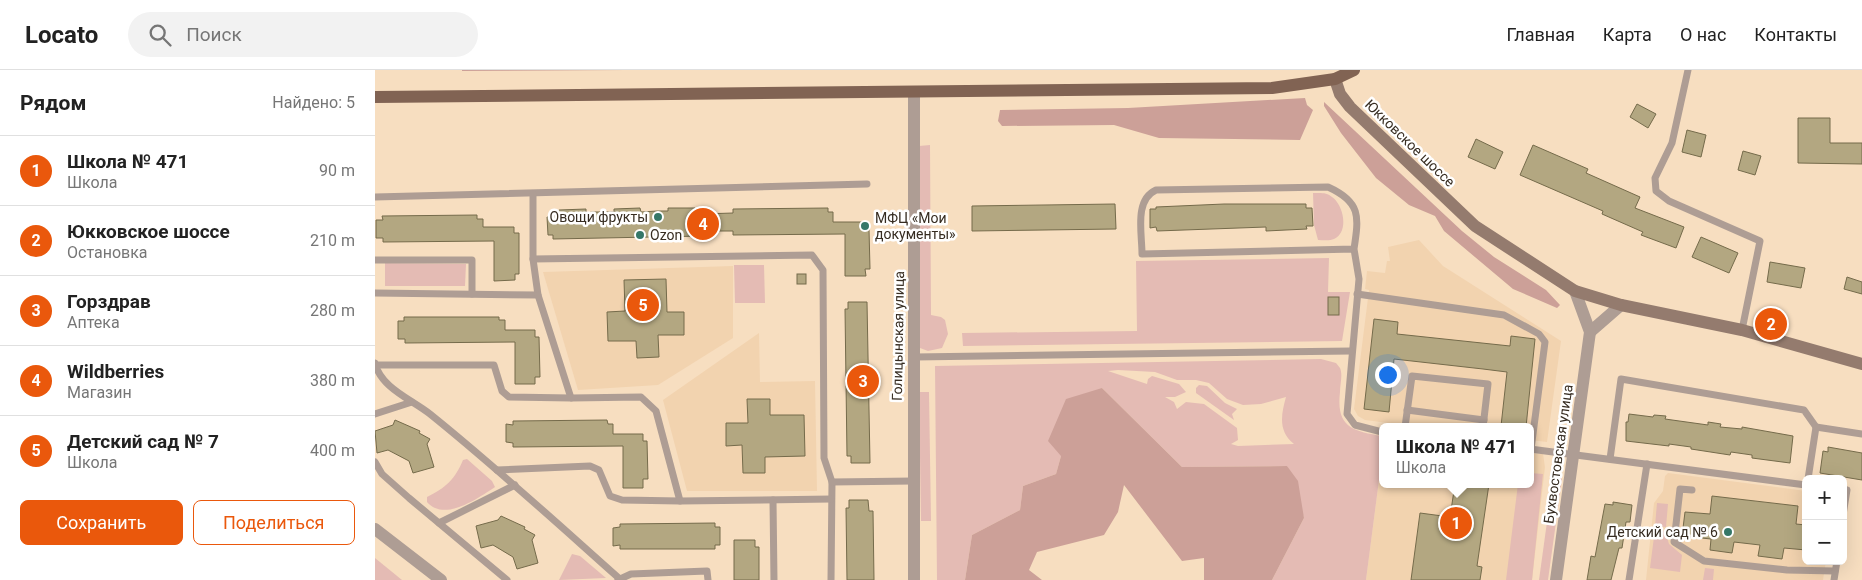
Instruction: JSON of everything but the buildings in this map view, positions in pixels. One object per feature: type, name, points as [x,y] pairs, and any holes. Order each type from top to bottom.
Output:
[{"type":"main road","points":[[375,97],[1272,88],[1335,79],[1354,70]]},
{"type":"main road","name":"Юкковское шоссе","points":[[1335,79],[1340,94],[1350,107],[1475,226],[1575,291],[1621,305],[1742,330],[1862,364]]},
{"type":"street","name":"Голицынская улица","points":[[914,93],[914,580]]},
{"type":"street","name":"Бухвостовская улица","points":[[1556,580],[1590,332],[1575,291]]},
{"type":"street","points":[[1590,332],[1621,305]]},
{"type":"street","points":[[375,529],[441,580]]},
{"type":"lane","points":[[1688,70],[1672,143],[1655,178],[1656,191],[1669,202],[1760,241],[1742,330]]},
{"type":"lane","points":[[375,197],[867,184]]},
{"type":"lane","points":[[1354,249],[1142,254],[1142,203],[1148,194],[1156,190],[1328,188],[1342,194],[1353,203],[1358,220],[1354,249],[1359,268],[1347,414],[1355,425],[1369,431],[1379,432]]},
{"type":"lane","points":[[533,194],[533,259],[538,294],[571,398]]},
{"type":"lane","points":[[533,259],[813,255],[823,270],[824,458],[832,482],[831,580]]},
{"type":"lane","points":[[375,260],[472,260],[472,294]]},
{"type":"lane","points":[[375,293],[538,294]]},
{"type":"lane","points":[[1357,294],[1503,315],[1539,334],[1545,342],[1534,423]]},
{"type":"lane","points":[[915,357],[1351,351]]},
{"type":"lane","points":[[375,364],[494,365],[502,391],[509,397],[641,397],[656,411],[680,501]]},
{"type":"lane","points":[[375,364],[387,385],[412,402],[515,485],[619,579],[631,574],[707,571],[708,580]]},
{"type":"lane","points":[[1405,423],[1407,410],[1412,376],[1488,384],[1484,423],[1407,410]]},
{"type":"lane","points":[[1610,459],[1621,380],[1804,410],[1815,427],[1808,475]]},
{"type":"lane","points":[[375,414],[412,402]]},
{"type":"lane","points":[[1815,427],[1862,434]]},
{"type":"lane","points":[[1534,450],[1802,484]]},
{"type":"lane","points":[[375,462],[382,474],[507,580]]},
{"type":"lane","points":[[1629,580],[1647,464]]},
{"type":"lane","points":[[497,470],[590,466],[599,470],[610,496],[622,500],[831,500]]},
{"type":"lane","points":[[832,482],[913,481]]},
{"type":"lane","points":[[439,523],[515,485]]},
{"type":"lane","points":[[1692,490],[1680,489],[1674,542],[1704,561],[1787,570],[1835,572]]},
{"type":"lane","points":[[773,500],[774,580]]},
{"type":"lane","points":[[1834,580],[1836,565]]},
{"type":"shaded area","points":[[462,70],[627,70],[462,71]]},
{"type":"shaded area","points":[[1305,98],[1307,105],[1313,110],[1300,140],[1159,138],[1114,125],[1002,126],[998,121],[1000,110],[1128,108]]},
{"type":"shaded area","points":[[1324,102],[1462,231],[1494,257],[1546,290],[1560,305],[1557,308],[1513,289],[1444,231],[1435,216],[1409,205],[1376,178],[1341,133],[1324,106]]},
{"type":"shaded area","points":[[930,145],[931,315],[945,320],[948,334],[942,348],[928,351],[920,348],[919,146]]},
{"type":"shaded area","points":[[1313,193],[1330,195],[1342,212],[1342,230],[1334,239],[1318,240],[1314,225]]},
{"type":"shaded area","points":[[1419,240],[1443,266],[1561,341],[1547,442],[1534,440],[1534,423],[1389,423],[1365,420],[1358,416],[1354,409],[1369,290],[1365,289],[1367,271],[1385,273],[1387,261],[1390,261],[1388,247]]},
{"type":"shaded area","points":[[1329,258],[1328,292],[1350,292],[1342,341],[963,346],[962,333],[1137,331],[1136,261]],"holes":[[[1328,297],[1339,297],[1339,315],[1328,315]]]},
{"type":"shaded area","points":[[385,263],[466,264],[465,286],[385,286]]},
{"type":"shaded area","points":[[734,265],[764,265],[765,303],[735,303]]},
{"type":"shaded area","points":[[733,266],[733,338],[658,385],[578,390],[543,272]]},
{"type":"shaded area","points":[[759,333],[760,382],[815,381],[817,491],[687,491],[663,400]]},
{"type":"shaded area","points":[[1321,359],[1336,363],[1340,368],[1339,404],[1344,420],[1354,429],[1379,435],[1379,480],[1366,580],[1272,580],[1304,518],[1287,466],[1182,467],[1102,388],[1061,456],[1056,474],[1023,486],[1020,510],[972,535],[965,580],[937,580],[935,366]],"holes":[[[1108,371],[1155,372],[1177,380],[1196,380],[1209,383],[1227,399],[1243,405],[1261,404],[1286,397],[1282,416],[1283,428],[1285,434],[1294,444],[1238,446],[1231,444],[1238,440],[1237,428],[1204,404],[1186,402],[1177,409],[1174,402],[1165,397],[1175,397],[1186,392],[1179,384],[1152,376],[1148,379],[1147,384]]]},
{"type":"shaded area","points":[[1199,385],[1207,386],[1225,403],[1237,409],[1232,414],[1234,420],[1196,393],[1196,388]]},
{"type":"shaded area","points":[[1102,388],[1182,467],[1287,466],[1298,481],[1304,518],[1272,580],[1204,580],[1204,558],[1182,561],[1124,485],[1118,512],[1104,535],[1037,552],[1029,570],[1042,580],[965,580],[972,535],[1020,510],[1023,486],[1056,474],[1061,456],[1048,441],[1066,399]]},
{"type":"shaded area","points":[[919,392],[929,392],[931,521],[921,521]]},
{"type":"shaded area","points":[[1534,453],[1543,454],[1545,467],[1532,580],[1366,580],[1379,480],[1379,488],[1534,488]]},
{"type":"shaded area","points":[[467,459],[492,481],[495,487],[461,506],[442,510],[434,508],[427,502],[427,497],[440,490],[449,482],[457,473],[463,460]]},
{"type":"shaded area","points":[[1554,471],[1562,479],[1548,580],[1539,580]]},
{"type":"shaded area","points":[[1534,473],[1543,474],[1532,580],[1506,580],[1518,488],[1534,488]]},
{"type":"shaded area","name":"Детский сад № 6","points":[[1668,473],[1802,490],[1802,565],[1825,565],[1823,580],[1646,580],[1654,503],[1663,491],[1665,476]]},
{"type":"shaded area","points":[[1657,503],[1668,504],[1666,527],[1655,526]]},
{"type":"shaded area","points":[[1655,529],[1665,531],[1669,544],[1682,555],[1680,572],[1650,568]]},
{"type":"shaded area","points":[[572,554],[580,556],[606,578],[559,580]]},
{"type":"shaded area","points":[[375,558],[402,580],[375,580]]},
{"type":"shaded area","points":[[1705,568],[1714,569],[1713,580],[1703,580]]},
{"type":"place","name":"Овощи фрукты","points":[[658,217]]},
{"type":"place","name":"Wildberries","points":[[703,224]]},
{"type":"place","name":"МФЦ «Мои документы»","points":[[865,226]]},
{"type":"place","name":"Ozon","points":[[640,235]]},
{"type":"place","name":"Детский сад № 7","points":[[643,305]]},
{"type":"place","name":"Юкковское шоссе","points":[[1771,324]]},
{"type":"place","name":"Горздрав","points":[[863,381]]},
{"type":"place","name":"Школа № 471","points":[[1456,523]]},
{"type":"place","name":"Детский сад № 6","points":[[1728,532]]}]
